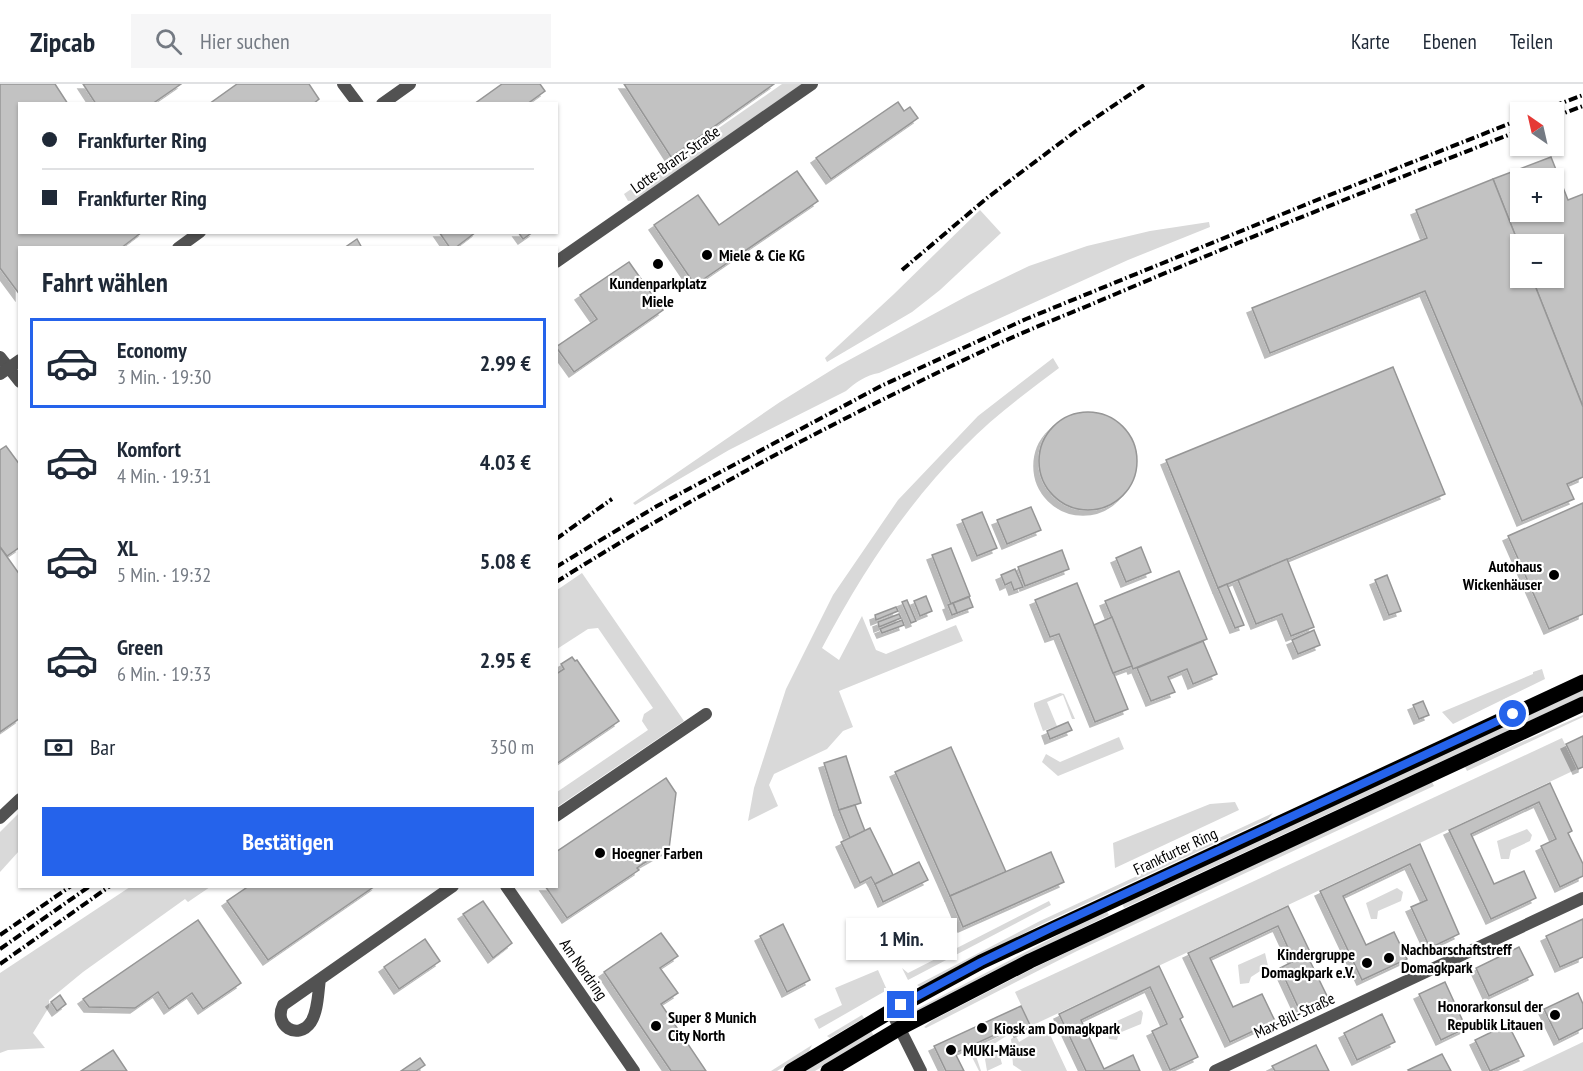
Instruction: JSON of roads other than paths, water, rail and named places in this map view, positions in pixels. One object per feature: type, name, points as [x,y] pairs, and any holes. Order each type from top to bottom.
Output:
[{"type":"main road","name":"Frankfurter Ring","points":[[791,1071],[891,1011],[981,962],[1583,682]]},
{"type":"main road","points":[[828,1071],[900,1028],[1030,961],[1583,704]]},
{"type":"street","points":[[344,84],[357,102]]},
{"type":"street","points":[[385,102],[410,84]]},
{"type":"street","name":"Lotte-Branz-Straße","points":[[558,261],[813,84]]},
{"type":"street","points":[[181,246],[197,234]]},
{"type":"street","points":[[0,357],[4,371],[18,381]]},
{"type":"street","points":[[4,371],[18,361]]},
{"type":"street","points":[[558,815],[706,714]]},
{"type":"street","points":[[0,818],[18,801]]},
{"type":"street","points":[[320,979],[450,888]]},
{"type":"street","name":"Am Nordring","points":[[507,888],[634,1071]]},
{"type":"street","name":"Max-Bill-Straße","points":[[1215,1071],[1583,898]]},
{"type":"street","points":[[891,1011],[921,1071]]},
{"type":"railway","points":[[902,270],[987,198],[1076,131],[1144,85]]},
{"type":"railway","points":[[1564,102],[1583,95]]},
{"type":"railway","points":[[1564,113],[1583,106]]},
{"type":"railway","points":[[558,566],[657,506],[881,386],[1026,319],[1510,123]]},
{"type":"railway","points":[[558,581],[664,517],[775,455],[1000,343],[1269,230],[1510,134]]},
{"type":"railway","points":[[558,538],[612,499]]},
{"type":"railway","points":[[0,935],[68,888]]},
{"type":"railway","points":[[0,949],[87,888]]},
{"type":"railway","points":[[0,964],[107,888]]},
{"type":"place","name":"Miele & Cie KG","points":[[707,255]]},
{"type":"place","name":"Kundenparkplatz Miele","points":[[658,264]]},
{"type":"place","name":"Autohaus Wickenhäuser","points":[[1554,575]]},
{"type":"place","name":"Hoegner Farben","points":[[600,853]]},
{"type":"place","name":"Nachbarschaftstreff Domagkpark","points":[[1389,958]]},
{"type":"place","name":"Kindergruppe Domagkpark e.V.","points":[[1367,963]]},
{"type":"place","name":"Honorarkonsul der Republik Litauen","points":[[1555,1015]]},
{"type":"place","name":"Super 8 Munich City North","points":[[656,1026]]},
{"type":"place","name":"Kiosk am Domagkpark","points":[[982,1028]]},
{"type":"place","name":"MUKI-Mäuse","points":[[951,1050]]}]
